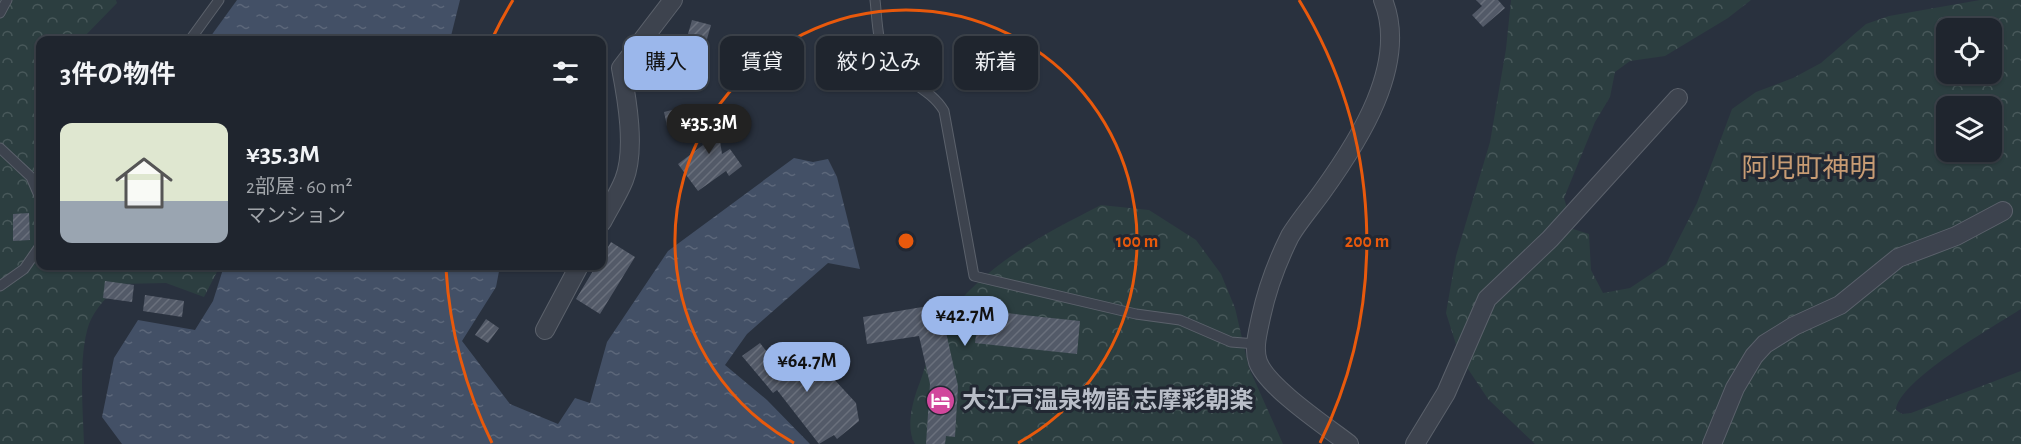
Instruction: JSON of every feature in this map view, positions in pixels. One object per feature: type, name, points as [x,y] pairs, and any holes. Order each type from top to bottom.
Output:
[{"type":"street","points":[[606,214],[624,180],[628,164],[628,105],[621,68],[672,0]]},
{"type":"street","points":[[1349,444],[1271,382],[1258,363],[1256,344],[1272,276],[1291,234],[1351,151],[1373,109],[1384,76],[1390,41],[1390,22],[1383,0]]},
{"type":"street","points":[[1414,444],[1446,393],[1487,299],[1550,239],[1678,98]]},
{"type":"street","points":[[1712,444],[1735,388],[1765,344],[1794,326],[1840,305],[1898,258],[1956,236],[2003,211]]},
{"type":"street","points":[[545,330],[577,270]]},
{"type":"lane","points":[[0,13],[7,0]]},
{"type":"lane","points":[[193,36],[219,0]]},
{"type":"lane","points":[[875,0],[883,52],[897,71],[936,97],[944,111],[974,276],[1136,314],[1180,320],[1231,342],[1256,344]]},
{"type":"lane","points":[[0,148],[31,177],[36,189]]},
{"type":"lane","points":[[0,286],[24,269],[36,252]]},
{"type":"green space","points":[[0,0],[116,0],[117,3],[85,36],[36,36],[36,270],[218,270],[204,297],[166,283],[120,284],[98,307],[89,324],[83,351],[84,444],[0,444]]},
{"type":"green space","points":[[1511,0],[1751,0],[1728,18],[1665,56],[1630,61],[1615,72],[1610,97],[1595,122],[1564,198],[1573,229],[1589,234],[1591,270],[1603,293],[1630,288],[1666,264],[1697,203],[1732,109],[1756,92],[1793,78],[1821,63],[1866,24],[1889,16],[1980,0],[2021,0],[2021,309],[1971,340],[1930,370],[1901,398],[1896,410],[1902,414],[1911,413],[2021,371],[2021,444],[1535,444],[1488,399],[1460,357],[1446,313],[1456,256],[1490,142],[1506,49]]},
{"type":"green space","points":[[1101,205],[1149,210],[1196,240],[1221,274],[1235,308],[1249,368],[1283,444],[915,444],[910,422],[913,405],[933,343],[943,322],[976,284],[995,268],[1035,240]]},
{"type":"water","points":[[237,0],[460,0],[451,36],[211,36]]},
{"type":"water","points":[[794,158],[813,162],[828,159],[837,177],[860,269],[828,263],[747,334],[725,365],[767,400],[810,444],[122,444],[102,417],[114,358],[138,320],[195,330],[213,301],[223,270],[499,270],[496,287],[462,341],[510,404],[558,424],[575,398],[590,403],[607,342],[668,251]]},
{"type":"building","points":[[1476,0],[1498,0],[1505,8],[1483,27],[1472,15],[1482,6]]},
{"type":"building","points":[[692,20],[711,25],[708,36],[687,36]]},
{"type":"building","points":[[688,106],[691,121],[667,126],[664,112]]},
{"type":"building","points":[[715,108],[722,154],[730,149],[742,166],[729,176],[726,171],[698,191],[678,164],[703,145],[698,111]]},
{"type":"building","points":[[29,213],[30,240],[13,241],[13,214]]},
{"type":"building","points":[[611,242],[635,257],[600,314],[576,299],[594,270],[606,270],[606,250]]},
{"type":"building","points":[[105,281],[134,285],[132,302],[103,298]]},
{"type":"building","points":[[145,295],[184,301],[182,317],[143,311]]},
{"type":"building","points":[[946,303],[968,306],[968,309],[1080,321],[1077,354],[975,343],[976,335],[946,332],[958,386],[955,437],[946,436],[945,444],[926,444],[930,384],[919,336],[867,344],[863,317]]},
{"type":"building","points":[[486,319],[499,328],[488,343],[475,335]]},
{"type":"building","points":[[760,343],[770,356],[778,350],[791,367],[802,357],[832,377],[856,403],[859,421],[837,439],[834,435],[819,444],[777,390],[773,393],[742,356]]},
{"type":"place","name":"大江戸温泉物語 志摩彩朝楽","points":[[941,400]]},
{"type":"district","name":"阿児町神明","points":[[1809,168]]}]
